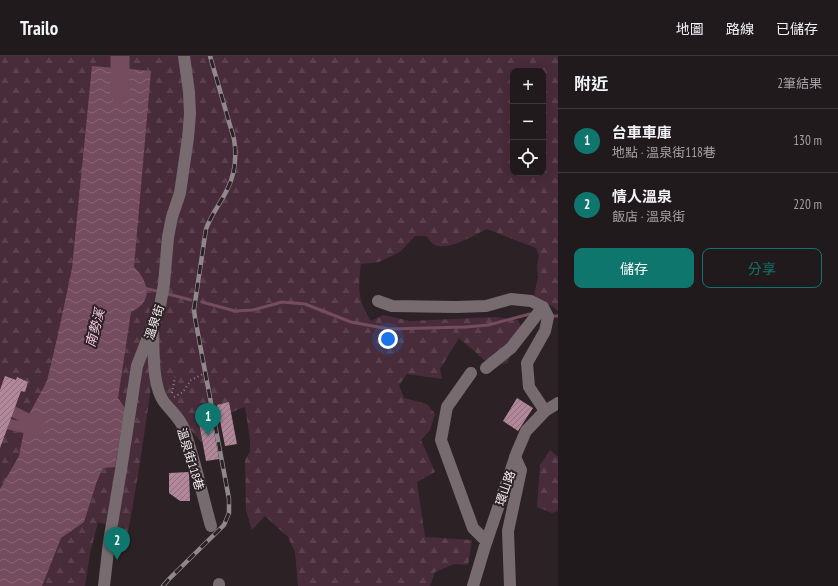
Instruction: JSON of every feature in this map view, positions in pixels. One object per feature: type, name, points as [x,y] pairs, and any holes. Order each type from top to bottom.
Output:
[{"type":"street","name":"溫泉街","points":[[104,586],[109,542],[122,470],[137,366],[160,306],[164,284],[168,237],[172,217],[180,193],[188,138],[190,107],[184,56]]},
{"type":"street","points":[[378,301],[392,306],[456,307],[486,306],[511,299],[531,300],[543,308],[548,317],[545,331],[527,363],[529,387],[545,411]]},
{"type":"street","points":[[486,368],[511,348],[543,308]]},
{"type":"street","name":"溫泉街118巷","points":[[153,326],[154,361],[157,386],[163,402],[174,413],[184,427],[211,526]]},
{"type":"street","points":[[470,373],[447,407],[441,440],[473,528],[486,541]]},
{"type":"street","name":"環山路","points":[[473,586],[486,541],[515,457],[526,431],[545,411],[558,403]]},
{"type":"street","points":[[510,586],[508,531],[521,470],[515,457]]},
{"type":"path","points":[[171,398],[176,397],[183,392],[191,380],[203,374]]},
{"type":"green space","points":[[0,56],[558,56],[558,311],[534,296],[538,277],[537,266],[539,255],[536,248],[487,229],[461,242],[447,246],[435,245],[426,236],[415,236],[400,252],[379,262],[361,264],[359,287],[361,300],[371,321],[383,315],[410,321],[496,317],[518,320],[522,329],[507,363],[499,365],[489,364],[459,338],[440,369],[442,379],[407,374],[399,385],[404,398],[427,404],[435,414],[430,430],[421,440],[435,472],[417,482],[425,537],[472,540],[468,565],[454,564],[435,572],[430,586],[298,586],[295,552],[288,537],[265,516],[252,530],[246,510],[245,460],[250,452],[250,439],[245,407],[226,416],[201,442],[175,411],[153,371],[142,452],[128,532],[98,522],[90,553],[85,586],[0,586]]},
{"type":"green space","points":[[550,450],[558,457],[558,511],[552,513],[537,507],[540,465]]},
{"type":"water","points":[[92,66],[151,71],[134,267],[143,279],[146,286],[146,298],[138,308],[131,312],[118,398],[125,408],[115,467],[103,468],[97,481],[84,522],[61,538],[42,586],[0,586],[0,489],[19,456],[26,420],[47,381],[59,330],[72,268]]},
{"type":"building","points":[[5,376],[16,380],[17,377],[28,382],[25,392],[21,391],[0,448],[0,390]]},
{"type":"building","points":[[517,398],[533,408],[518,431],[503,421]]},
{"type":"building","points":[[229,402],[237,444],[225,446],[217,405]]},
{"type":"building","points":[[210,410],[219,459],[206,461],[197,412]]},
{"type":"building","points":[[189,472],[190,501],[180,501],[169,493],[169,473]]},
{"type":"waterway","name":"南勢溪","points":[[120,56],[120,94]]},
{"type":"waterway","points":[[143,288],[157,291]]},
{"type":"waterway","points":[[168,294],[191,300]]},
{"type":"waterway","points":[[202,302],[235,311],[253,310],[282,302],[305,304],[351,322],[389,329],[488,325],[530,314]]},
{"type":"waterway","points":[[4,407],[40,425]]},
{"type":"waterway","points":[[0,422],[39,431]]},
{"type":"railway","points":[[163,586],[224,525],[229,513],[229,499],[194,309],[206,229],[230,184],[234,172],[235,159],[234,139],[210,56]]},
{"type":"place","name":"台車車庫","points":[[208,436]]},
{"type":"place","name":"情人溫泉","points":[[117,560]]}]
